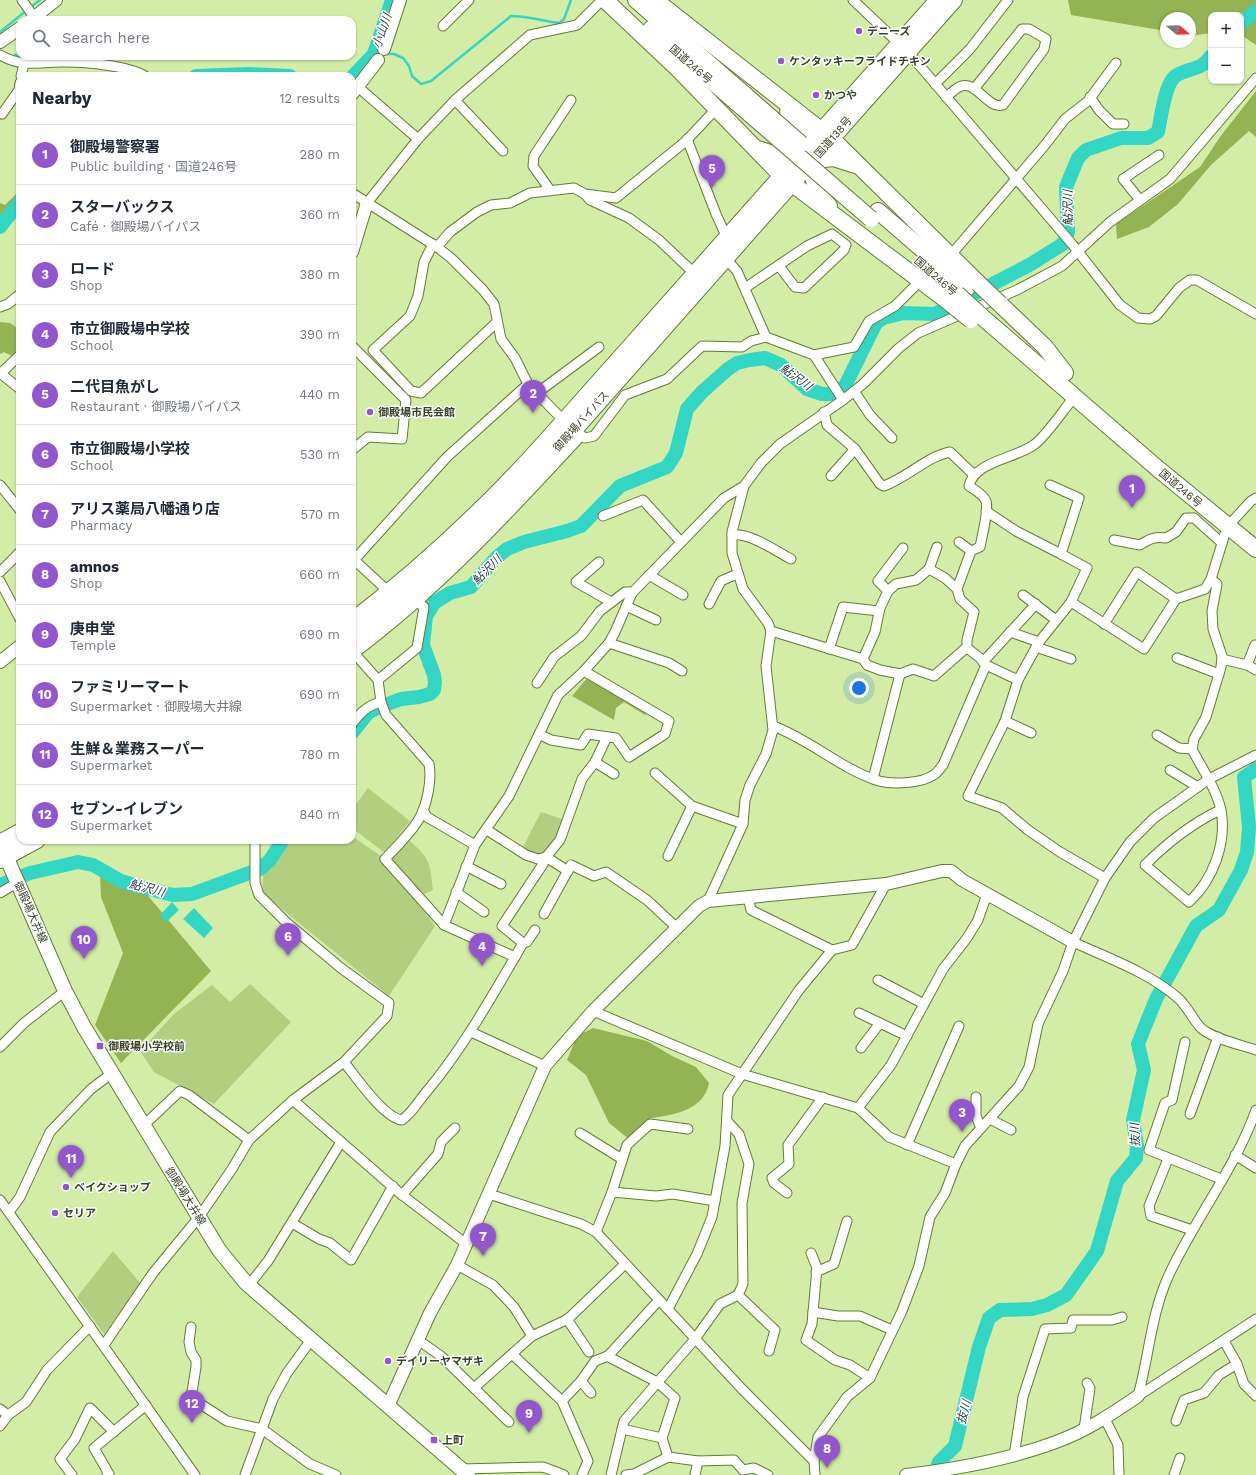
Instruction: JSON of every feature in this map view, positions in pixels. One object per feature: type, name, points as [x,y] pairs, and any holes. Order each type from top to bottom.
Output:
[{"type":"highway","points":[[604,0],[673,64],[750,144],[771,155],[841,159],[865,171],[950,256],[962,291],[985,312],[1026,361],[1062,377]]},
{"type":"highway","name":"国道246号","points":[[618,0],[740,98]]},
{"type":"highway","name":"国道246号","points":[[636,0],[740,98],[962,291]]},
{"type":"highway","points":[[655,0],[738,65],[798,123],[804,137],[807,157],[814,180],[826,203],[877,247],[920,281],[962,291],[985,312],[1045,346],[1062,377]]},
{"type":"highway","name":"国道138号","points":[[807,157],[903,48],[938,0]]},
{"type":"highway","name":"国道138号","points":[[903,48],[954,0]]},
{"type":"highway","points":[[738,65],[877,247]]},
{"type":"highway","points":[[750,144],[865,171]]},
{"type":"highway","name":"御殿場バイパス","points":[[356,618],[389,592],[443,545],[504,486],[573,429],[695,274],[727,238],[807,157]]},
{"type":"highway","name":"御殿場バイパス","points":[[356,646],[413,598],[518,489],[725,258],[807,157]]},
{"type":"highway","name":"国道246号","points":[[1062,377],[1075,396],[1231,523],[1256,536]]},
{"type":"highway","name":"国道246号","points":[[1062,377],[1231,523],[1256,549]]},
{"type":"highway","points":[[1,849],[16,836]]},
{"type":"highway","points":[[1,849],[21,844]]},
{"type":"main road","name":"御殿場大井線","points":[[1,849],[16,877],[65,991],[84,1027],[111,1074],[219,1250],[249,1286],[465,1472]]},
{"type":"street","points":[[22,0],[31,16]]},
{"type":"street","points":[[37,16],[56,0]]},
{"type":"street","points":[[356,90],[381,54],[400,0]]},
{"type":"street","points":[[443,26],[469,0]]},
{"type":"street","points":[[356,239],[367,203],[418,138],[455,100],[530,35],[577,25],[604,0]]},
{"type":"street","points":[[853,0],[903,48],[935,84],[1072,244],[1120,305],[1138,318],[1150,319],[1156,316],[1179,288],[1190,280],[1197,280],[1256,314]]},
{"type":"street","points":[[935,84],[970,50],[1008,0]]},
{"type":"street","points":[[946,97],[960,87],[974,89],[994,104],[999,106],[1003,105],[1044,49],[1046,39],[1029,29],[1022,29],[974,89]]},
{"type":"street","points":[[0,42],[16,31]]},
{"type":"street","points":[[0,55],[24,64],[66,62],[121,68],[133,72]]},
{"type":"street","points":[[950,256],[1045,146],[1065,119],[1090,97],[1116,63]]},
{"type":"street","points":[[22,72],[24,64]]},
{"type":"street","points":[[444,925],[475,845],[487,830],[509,796],[558,695],[584,671],[609,643],[633,592],[649,575],[724,498],[744,486],[761,463],[780,444],[842,398],[854,391],[889,357],[918,333],[1017,290],[1062,266],[1110,222],[1170,179],[1256,78]]},
{"type":"street","points":[[356,92],[418,138]]},
{"type":"street","points":[[0,113],[2,114],[16,94]]},
{"type":"street","points":[[1090,97],[1099,110],[1113,124],[1124,124]]},
{"type":"street","points":[[455,100],[504,151]]},
{"type":"street","points":[[550,190],[533,166],[534,156],[571,100]]},
{"type":"street","points":[[497,322],[421,393],[416,394],[411,391],[373,350],[410,316],[418,296],[424,262],[435,246],[450,232],[477,212],[491,205],[510,203],[530,193],[550,190],[574,188],[585,194],[616,198],[687,139],[716,109]]},
{"type":"street","points":[[687,139],[716,214],[727,238]]},
{"type":"street","points":[[1140,200],[1123,179],[1159,155]]},
{"type":"street","points":[[585,194],[590,200],[629,218],[659,240],[695,274]]},
{"type":"street","points":[[356,196],[435,246],[451,258],[483,290],[494,304],[500,339],[515,358],[528,384],[573,429],[590,438],[594,436],[625,395],[667,379],[702,346],[742,347],[751,341],[766,337],[814,355],[854,347],[869,321],[895,306],[920,281]]},
{"type":"street","points":[[745,288],[807,246],[832,234],[846,245],[844,250],[804,288],[795,287],[779,266]]},
{"type":"street","points":[[725,258],[737,271],[766,337]]},
{"type":"street","points":[[0,307],[8,304],[16,297]]},
{"type":"street","points":[[537,393],[599,347]]},
{"type":"street","points":[[356,350],[406,400],[402,439],[368,437],[356,447]]},
{"type":"street","points":[[814,355],[842,398]]},
{"type":"street","points":[[16,359],[0,373],[16,386]]},
{"type":"street","points":[[356,556],[447,457],[528,384]]},
{"type":"street","points":[[854,391],[870,415],[892,438]]},
{"type":"street","points":[[957,588],[971,551],[980,547],[986,511],[986,501],[982,495],[969,486],[970,480],[974,475],[992,464],[1035,444],[1075,396]]},
{"type":"street","points":[[824,412],[828,425],[855,450],[880,484],[884,486],[898,480],[937,454],[950,452],[974,475]]},
{"type":"street","points":[[831,476],[855,450]]},
{"type":"street","points":[[1050,484],[1079,498],[1061,554]]},
{"type":"street","points":[[0,485],[16,505]]},
{"type":"street","points":[[708,901],[742,824],[745,800],[750,785],[766,754],[773,726],[766,666],[771,631],[768,623],[743,589],[737,574],[732,553],[732,535],[744,486]]},
{"type":"street","points":[[1071,602],[1144,649],[1176,599],[1205,589],[1211,579],[1222,543],[1231,523],[1251,501],[1256,498]]},
{"type":"street","points":[[603,516],[643,500],[681,542]]},
{"type":"street","points":[[986,511],[1016,531],[1087,568],[1071,602],[1038,644],[1018,680],[1005,721],[968,796],[1002,808],[1017,822],[1035,835],[1105,878]]},
{"type":"street","points":[[1114,540],[1140,545],[1150,539],[1159,537],[1166,538],[1176,532],[1186,518],[1194,518],[1222,543]]},
{"type":"street","points":[[732,535],[740,534],[772,548],[791,559]]},
{"type":"street","points":[[959,542],[971,551]]},
{"type":"street","points":[[863,659],[875,632],[879,611],[888,591],[896,584],[916,580],[929,569],[937,547]]},
{"type":"street","points":[[888,591],[878,581],[903,548]]},
{"type":"street","points":[[0,572],[16,556]]},
{"type":"street","points":[[356,562],[389,592]]},
{"type":"street","points":[[599,562],[576,582],[611,602]]},
{"type":"street","points":[[929,569],[945,578],[957,588],[960,599],[974,612],[967,640],[967,647],[984,664],[1018,680]]},
{"type":"street","points":[[1104,624],[1137,572],[1176,599]]},
{"type":"street","points":[[709,604],[721,581],[737,574]]},
{"type":"street","points":[[649,575],[683,595]]},
{"type":"street","points":[[1211,579],[1217,584],[1212,611],[1213,628],[1222,659],[1206,717],[1194,739],[1192,749],[1209,779],[1220,810],[1223,828],[1214,866],[1208,879],[1189,902],[1145,865],[1161,849],[1210,815],[1220,810]]},
{"type":"street","points":[[0,581],[16,611]]},
{"type":"street","points":[[537,683],[554,657],[581,636],[600,611],[625,592],[633,592]]},
{"type":"street","points":[[1023,595],[1056,620]]},
{"type":"street","points":[[378,680],[417,648],[424,607],[413,598]]},
{"type":"street","points":[[773,726],[799,737],[872,779],[895,784],[917,781],[935,774],[943,765],[984,664],[1010,632],[1036,604]]},
{"type":"street","points":[[626,606],[656,620]]},
{"type":"street","points":[[829,649],[843,606],[879,611]]},
{"type":"street","points":[[771,631],[863,659],[867,665],[900,674],[913,669],[934,676],[967,647]]},
{"type":"street","points":[[1010,632],[1071,659]]},
{"type":"street","points":[[609,643],[669,663],[682,671]]},
{"type":"street","points":[[1247,665],[1255,645]]},
{"type":"street","points":[[0,662],[16,649]]},
{"type":"street","points":[[356,653],[378,680],[381,702],[386,716],[429,764],[431,774],[423,810],[419,819],[385,860],[444,925],[515,957]]},
{"type":"street","points":[[1177,658],[1219,674]]},
{"type":"street","points":[[1222,659],[1247,665],[1256,670]]},
{"type":"street","points":[[539,734],[551,740],[581,745],[588,734],[616,738],[629,757],[665,734],[669,721],[584,671]]},
{"type":"street","points":[[872,779],[900,674]]},
{"type":"street","points":[[356,719],[371,705],[381,702]]},
{"type":"street","points":[[1005,721],[1031,733]]},
{"type":"street","points":[[1157,735],[1178,748],[1192,749]]},
{"type":"street","points":[[524,943],[502,926],[543,864],[546,857],[560,840],[582,779],[594,762],[607,737]]},
{"type":"street","points":[[815,1475],[814,1461],[818,1437],[847,1397],[870,1378],[902,1311],[919,1266],[930,1216],[945,1193],[956,1164],[965,1146],[1019,1086],[1030,1067],[1038,1024],[1063,971],[1073,942],[1105,878],[1130,842],[1154,818],[1209,779],[1254,756]]},
{"type":"street","points":[[594,762],[614,774]]},
{"type":"street","points":[[1170,770],[1198,787]]},
{"type":"street","points":[[655,773],[692,806],[742,824]]},
{"type":"street","points":[[668,856],[692,806]]},
{"type":"street","points":[[423,810],[427,817],[475,845]]},
{"type":"street","points":[[487,830],[526,855],[538,859],[546,857],[568,871]]},
{"type":"street","points":[[104,1345],[153,1273],[199,1217],[232,1169],[249,1140],[293,1100],[344,1062],[387,1016],[389,1003],[341,968],[287,923],[259,894],[255,883],[255,844]]},
{"type":"street","points":[[544,914],[572,865],[594,876],[606,872],[647,900],[676,927]]},
{"type":"street","points":[[466,866],[500,884]]},
{"type":"street","points":[[388,1406],[418,1340],[457,1265],[545,1066],[593,1011],[676,927],[699,906],[708,901],[886,884],[938,872],[951,872],[1073,942],[1124,965],[1155,982],[1179,998],[1201,1028],[1218,1037],[1256,1050]]},
{"type":"street","points":[[0,893],[16,877]]},
{"type":"street","points":[[668,1309],[706,1235],[715,1201],[725,1146],[728,1095],[799,990],[832,950],[852,945],[886,884]]},
{"type":"street","points":[[456,892],[484,912]]},
{"type":"street","points":[[858,1108],[891,1065],[943,969],[967,938],[978,920],[987,894]]},
{"type":"street","points":[[748,897],[751,910],[832,950]]},
{"type":"street","points":[[344,1062],[386,1112],[396,1120],[402,1120],[410,1114],[445,1069],[471,1032],[515,957],[535,930]]},
{"type":"street","points":[[878,980],[924,1004]]},
{"type":"street","points":[[0,1047],[24,1023],[65,991]]},
{"type":"street","points":[[593,1011],[742,1074],[858,1108],[889,1137],[956,1164]]},
{"type":"street","points":[[859,1013],[907,1036]]},
{"type":"street","points":[[861,1048],[880,1023]]},
{"type":"street","points":[[907,1145],[959,1026]]},
{"type":"street","points":[[471,1032],[545,1066]]},
{"type":"street","points":[[1190,1114],[1218,1037]]},
{"type":"street","points":[[1185,1042],[1172,1100],[1165,1103],[1149,1150],[1168,1159],[1221,1179]]},
{"type":"street","points":[[9,1212],[20,1197],[50,1132],[91,1089],[111,1074]]},
{"type":"street","points":[[143,1126],[180,1091],[189,1095],[249,1140]]},
{"type":"street","points":[[787,1193],[774,1183],[772,1178],[789,1164],[788,1145],[822,1097]]},
{"type":"street","points":[[976,1097],[976,1116],[981,1128]]},
{"type":"street","points":[[293,1100],[402,1195],[465,1244]]},
{"type":"street","points":[[1138,1396],[1145,1370],[1150,1332],[1167,1278],[1192,1230],[1235,1155],[1256,1110]]},
{"type":"street","points":[[990,1119],[1011,1130]]},
{"type":"street","points":[[610,1475],[624,1420],[696,1339],[720,1304],[738,1295],[743,1284],[742,1203],[749,1164],[739,1134],[727,1121]]},
{"type":"street","points":[[596,1232],[630,1140],[650,1124],[688,1129]]},
{"type":"street","points":[[402,1195],[438,1154],[441,1142],[455,1128]]},
{"type":"street","points":[[580,1133],[622,1159]]},
{"type":"street","points":[[249,1286],[268,1261],[341,1142]]},
{"type":"street","points":[[1235,1155],[1255,1165]]},
{"type":"street","points":[[1168,1159],[1149,1206],[1151,1216],[1192,1230]]},
{"type":"street","points":[[292,1223],[319,1239],[330,1243],[351,1260],[393,1186]]},
{"type":"street","points":[[612,1192],[656,1196],[673,1194],[715,1201]]},
{"type":"street","points":[[489,1194],[581,1224],[596,1232],[696,1339],[814,1461]]},
{"type":"street","points":[[0,1200],[195,1475]]},
{"type":"street","points":[[816,1272],[834,1264],[847,1221]]},
{"type":"street","points":[[811,1253],[817,1268],[812,1324],[806,1340],[835,1360],[850,1365],[870,1378]]},
{"type":"street","points":[[474,1388],[532,1336],[567,1319],[625,1264]]},
{"type":"street","points":[[457,1265],[493,1285],[514,1307],[532,1336]]},
{"type":"street","points":[[738,1295],[775,1330],[769,1351]]},
{"type":"street","points":[[562,1401],[581,1381],[595,1361],[607,1356],[659,1300]]},
{"type":"street","points":[[813,1312],[838,1316],[860,1316],[892,1330]]},
{"type":"street","points":[[1014,1456],[1023,1397],[1045,1329],[1071,1328],[1073,1320],[1112,1320],[1122,1317]]},
{"type":"street","points":[[567,1319],[589,1352]]},
{"type":"street","points":[[906,1475],[946,1470],[1014,1456],[1056,1442],[1105,1419],[1256,1319]]},
{"type":"street","points":[[0,1426],[8,1415],[26,1402],[47,1370],[90,1326]]},
{"type":"street","points":[[191,1327],[189,1342],[191,1352],[196,1360],[196,1367],[190,1398],[227,1421],[262,1429],[310,1464],[336,1475]]},
{"type":"street","points":[[245,1475],[276,1392],[287,1373],[311,1340]]},
{"type":"street","points":[[418,1340],[441,1356],[509,1422]]},
{"type":"street","points":[[1224,1341],[1237,1364],[1244,1384],[1256,1396]]},
{"type":"street","points":[[512,1354],[562,1401],[588,1461],[582,1475]]},
{"type":"street","points":[[607,1356],[657,1382],[675,1398],[662,1438],[668,1457]]},
{"type":"street","points":[[1176,1421],[1184,1400],[1204,1393],[1220,1375],[1237,1364]]},
{"type":"street","points":[[581,1381],[590,1393]]},
{"type":"street","points":[[1084,1429],[1090,1388],[1087,1382]]},
{"type":"street","points":[[107,1475],[109,1474],[94,1448],[146,1405]]},
{"type":"street","points":[[72,1475],[60,1459],[74,1439],[90,1408],[114,1432]]},
{"type":"street","points":[[0,1409],[8,1415]]},
{"type":"street","points":[[1105,1419],[1118,1445],[1119,1475]]},
{"type":"street","points":[[622,1429],[662,1438]]},
{"type":"street","points":[[626,1475],[634,1474],[668,1457],[698,1461],[734,1460],[743,1470],[754,1468],[768,1475]]},
{"type":"street","points":[[1174,1475],[1180,1458]]},
{"type":"street","points":[[695,1475],[698,1461]]},
{"type":"street","points":[[465,1472],[543,1467],[564,1475]]},
{"type":"green space","points":[[1068,0],[1256,0],[1256,45],[1244,37],[1244,12],[1208,12],[1208,33],[1196,35],[1196,12],[1160,12],[1160,30],[1071,15]]},
{"type":"green space","points":[[1256,91],[1256,137],[1249,131],[1211,165],[1178,204],[1149,227],[1117,239],[1116,224],[1200,167],[1220,137]]},
{"type":"green space","points":[[16,194],[16,212],[0,234],[0,203],[5,205]]},
{"type":"green space","points":[[0,322],[10,323],[16,327],[16,355],[14,357],[4,352],[0,354]]},
{"type":"green space","points":[[588,677],[648,712],[645,715],[624,702],[616,708],[614,720],[572,696]]},
{"type":"green space","points":[[368,788],[410,821],[385,853],[356,831],[356,804]]},
{"type":"green space","points":[[541,812],[565,820],[557,841],[544,858],[526,853],[523,847]]},
{"type":"green space","points":[[356,839],[385,859],[435,926],[389,996],[262,893],[263,875],[283,844],[356,844]]},
{"type":"green space","points":[[409,840],[425,857],[430,867],[433,890],[424,894],[390,862]]},
{"type":"green space","points":[[100,873],[144,891],[211,971],[121,1063],[95,1025],[123,953],[101,897]]},
{"type":"green space","points":[[250,984],[291,1022],[214,1104],[154,1072],[140,1051],[174,1014],[212,985],[230,1002]]},
{"type":"green space","points":[[593,1028],[647,1041],[672,1056],[696,1067],[709,1083],[706,1092],[695,1105],[687,1110],[651,1118],[630,1140],[609,1123],[586,1075],[567,1060],[577,1036]]},
{"type":"green space","points":[[113,1251],[141,1284],[104,1334],[77,1297]]},
{"type":"water","points":[[172,902],[179,910],[166,922],[160,915]]},
{"type":"water","points":[[194,908],[213,928],[204,938],[183,919]]},
{"type":"waterway","points":[[31,7],[40,0]]},
{"type":"waterway","name":"小山川","points":[[356,73],[374,54],[392,0]]},
{"type":"waterway","points":[[374,54],[394,54],[403,58],[409,66],[412,76],[421,84],[431,81],[511,16],[559,23],[564,19],[571,0]]},
{"type":"waterway","points":[[20,16],[27,10]]},
{"type":"waterway","name":"鮎沢川","points":[[1244,21],[1256,10]]},
{"type":"waterway","points":[[0,32],[16,19]]},
{"type":"waterway","name":"鮎沢川","points":[[356,728],[368,713],[377,708],[401,699],[430,694],[434,690],[434,675],[423,645],[426,616],[434,603],[450,593],[471,587],[496,558],[507,549],[524,542],[581,526],[620,486],[667,467],[676,453],[687,409],[702,392],[728,369],[737,363],[765,358],[781,365],[807,389],[822,394],[835,394],[845,386],[876,323],[883,318],[904,313],[935,314],[1031,264],[1063,244],[1068,232],[1066,187],[1078,158],[1086,150],[1121,138],[1148,138],[1158,132],[1164,100],[1169,84],[1177,75],[1200,66],[1208,60]]},
{"type":"waterway","name":"小山川","points":[[0,227],[16,207]]},
{"type":"waterway","name":"抜川","points":[[934,1475],[939,1462],[955,1446],[979,1347],[989,1318],[1000,1310],[1032,1309],[1047,1305],[1066,1295],[1097,1251],[1117,1181],[1136,1158],[1137,1146],[1133,1120],[1144,1070],[1138,1044],[1156,999],[1196,926],[1219,910],[1241,870],[1247,852],[1249,827],[1244,777],[1256,769]]},
{"type":"waterway","name":"鮎沢川","points":[[0,885],[30,873],[78,862],[93,865],[121,881],[134,885],[173,895],[192,894],[260,869],[270,860],[280,844]]},
{"type":"place","name":"デニーズ","points":[[859,31]]},
{"type":"place","name":"ケンタッキーフライドチキン","points":[[781,61]]},
{"type":"place","name":"かつや","points":[[816,95]]},
{"type":"place","name":"二代目魚がし","points":[[712,188]]},
{"type":"place","name":"御殿場市民会館","points":[[370,412]]},
{"type":"place","name":"スターバックス","points":[[533,413]]},
{"type":"place","name":"御殿場警察署","points":[[1132,508]]},
{"type":"place","name":"市立御殿場小学校","points":[[288,956]]},
{"type":"place","name":"ファミリーマート","points":[[84,959]]},
{"type":"place","name":"市立御殿場中学校","points":[[482,966]]},
{"type":"place","name":"御殿場小学校前","points":[[100,1046]]},
{"type":"place","name":"ロード","points":[[962,1132]]},
{"type":"place","name":"生鮮＆業務スーパー","points":[[71,1178]]},
{"type":"place","name":"ベイクショップ","points":[[66,1187]]},
{"type":"place","name":"セリア","points":[[55,1213]]},
{"type":"place","name":"アリス薬局八幡通り店","points":[[483,1256]]},
{"type":"place","name":"デイリーヤマザキ","points":[[388,1361]]},
{"type":"place","name":"セブン-イレブン","points":[[192,1423]]},
{"type":"place","name":"庚申堂","points":[[529,1433]]},
{"type":"place","name":"上町","points":[[434,1440]]},
{"type":"place","name":"amnos","points":[[827,1468]]}]
